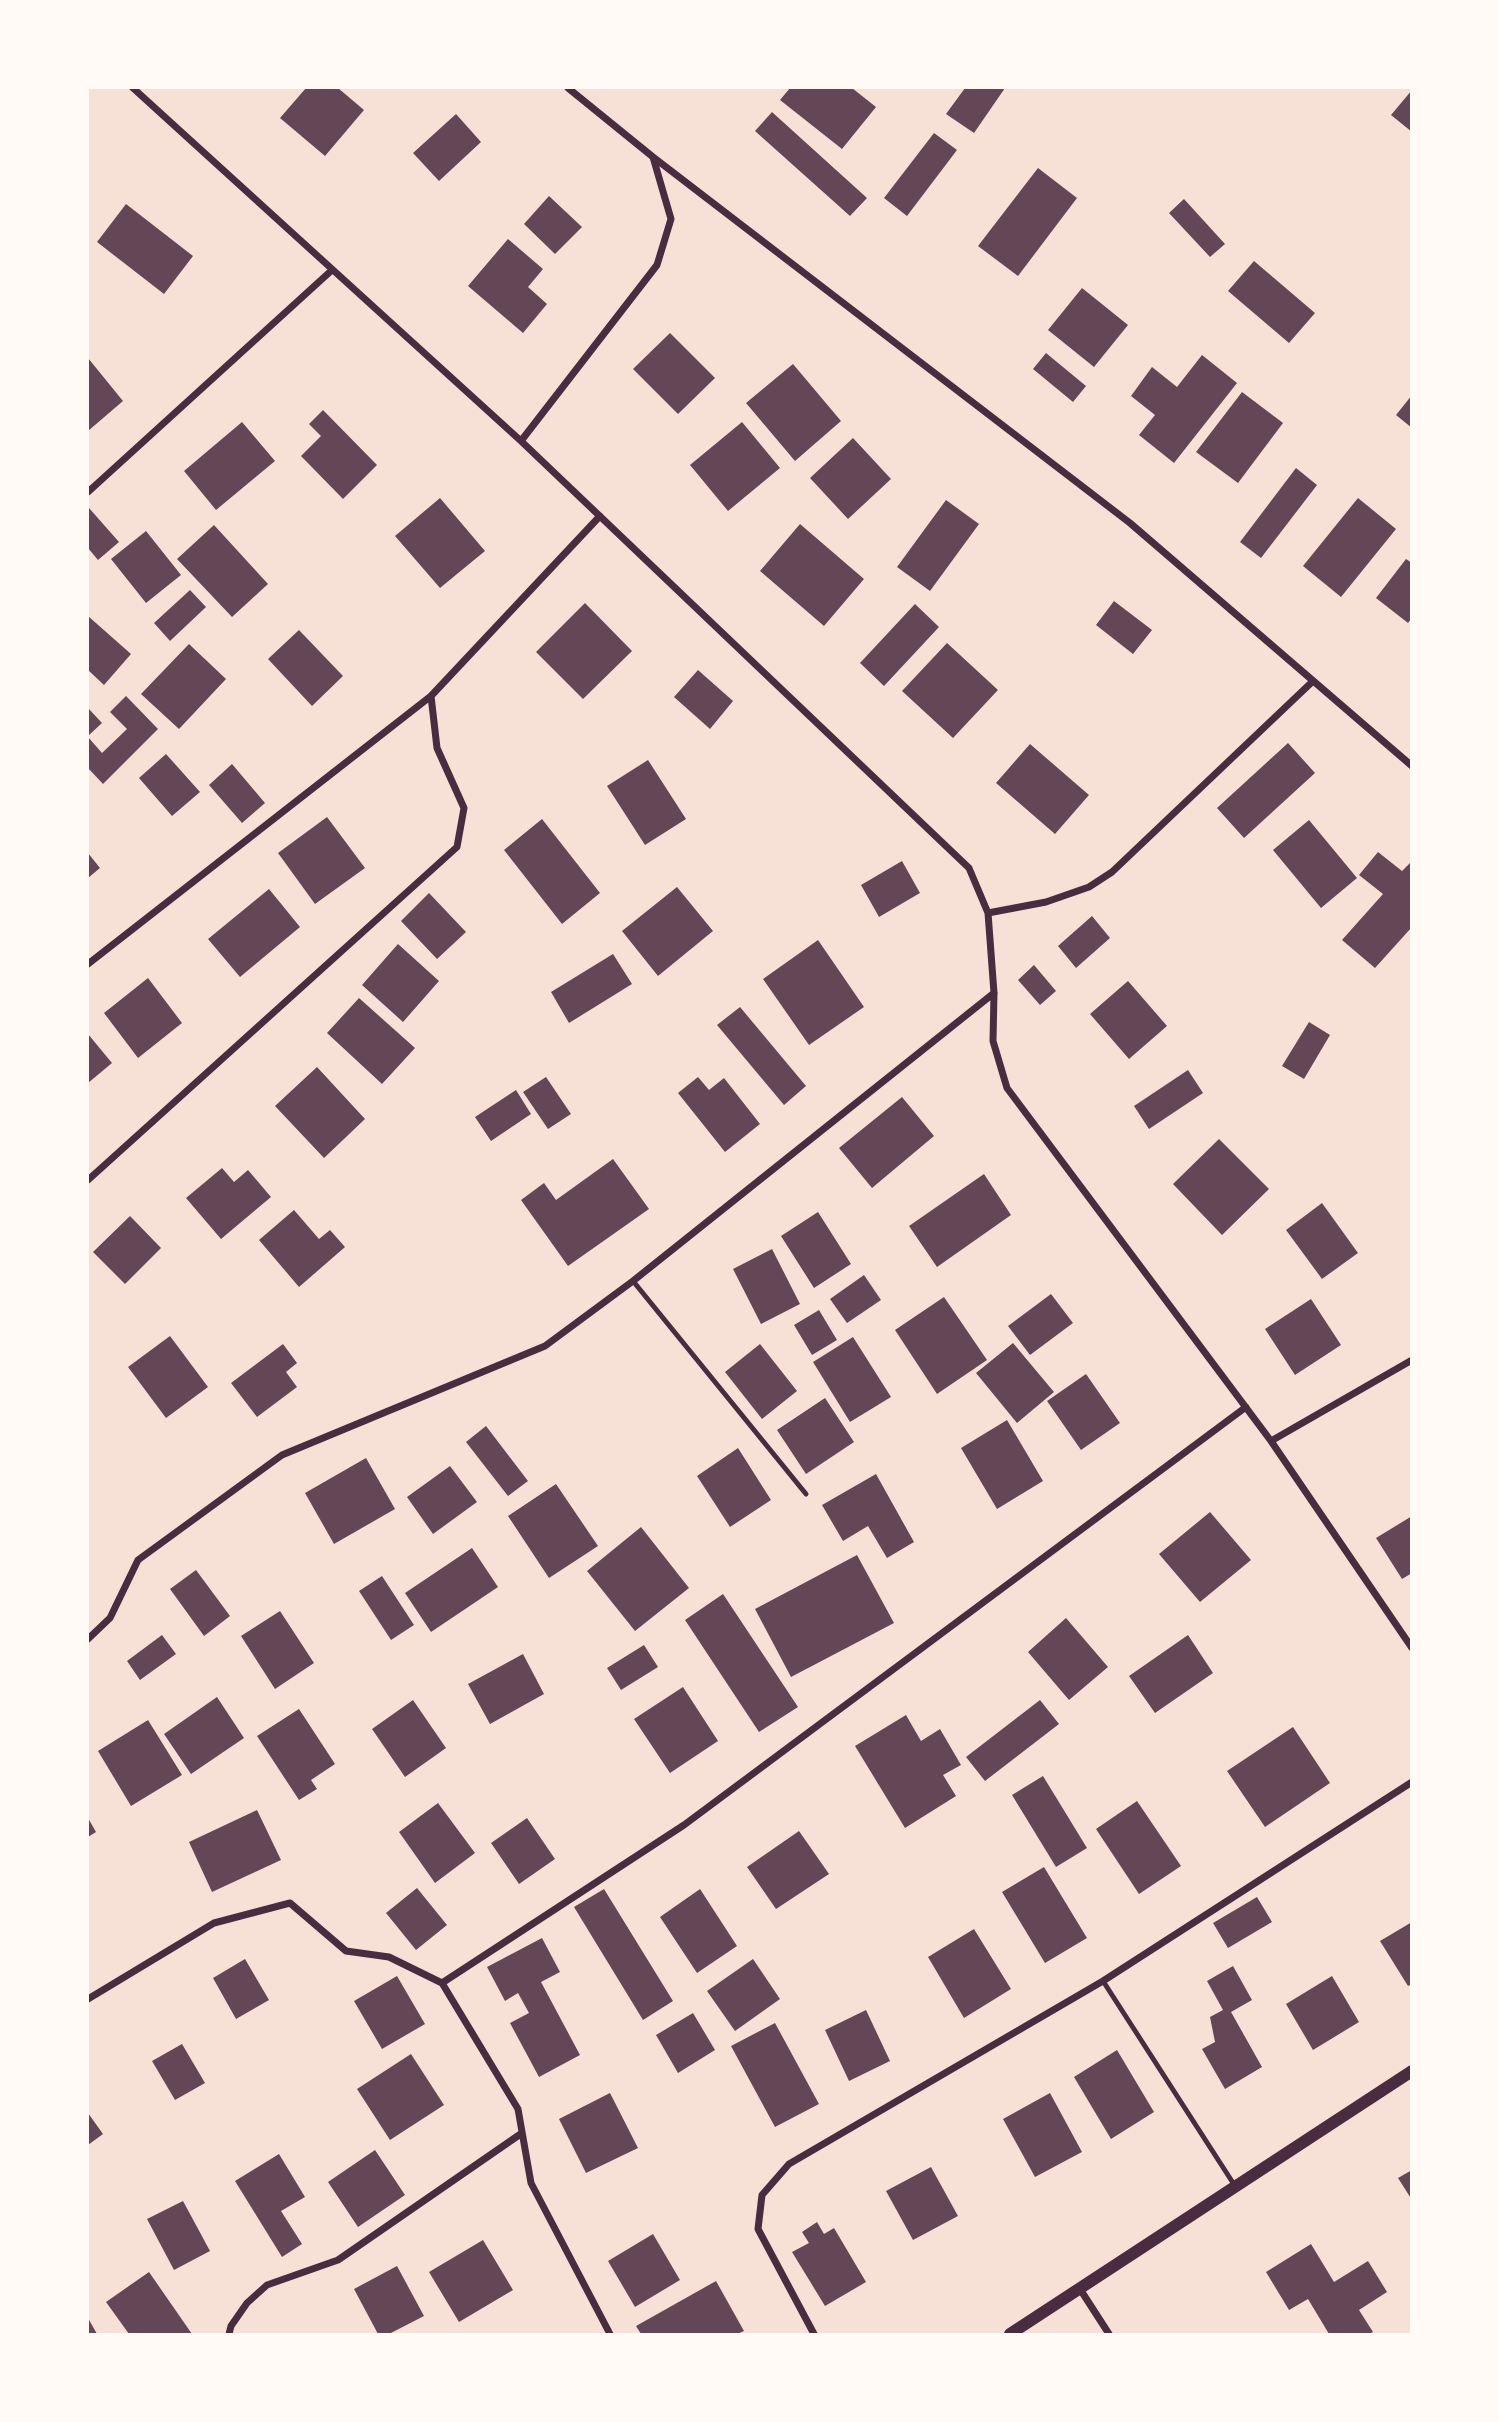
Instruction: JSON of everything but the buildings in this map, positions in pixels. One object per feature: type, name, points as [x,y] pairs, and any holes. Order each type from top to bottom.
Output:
[{"type":"street","points":[[133,88],[521,441],[969,868],[988,913],[994,993],[993,1041],[1007,1088],[1271,1441],[1412,1648]]},
{"type":"street","points":[[568,88],[653,157],[1130,523],[1412,766]]},
{"type":"street","points":[[521,441],[657,265],[671,219],[653,157]]},
{"type":"street","points":[[88,492],[332,270]]},
{"type":"street","points":[[88,964],[431,696],[600,516]]},
{"type":"street","points":[[988,913],[1046,902],[1089,887],[1112,872],[1312,682]]},
{"type":"street","points":[[88,1180],[457,847],[464,808],[437,748],[431,696]]},
{"type":"street","points":[[88,1639],[110,1618],[138,1560],[282,1455],[545,1346],[633,1281],[994,993]]},
{"type":"street","points":[[1271,1441],[1412,1360]]},
{"type":"street","points":[[442,1983],[684,1825],[1246,1407]]},
{"type":"street","points":[[814,2334],[758,2229],[762,2195],[789,2164],[1103,1981],[1412,1782]]},
{"type":"street","points":[[88,1999],[214,1923],[290,1903],[346,1951],[389,1957],[442,1983],[518,2109],[531,2183],[610,2334]]},
{"type":"street","points":[[1010,2334],[1412,2071]]},
{"type":"street","points":[[229,2334],[247,2303],[267,2284],[338,2260],[522,2133]]},
{"type":"street","points":[[1080,2289],[1109,2334]]},
{"type":"lane","points":[[633,1281],[806,1494]]},
{"type":"lane","points":[[1103,1981],[1235,2186]]}]
